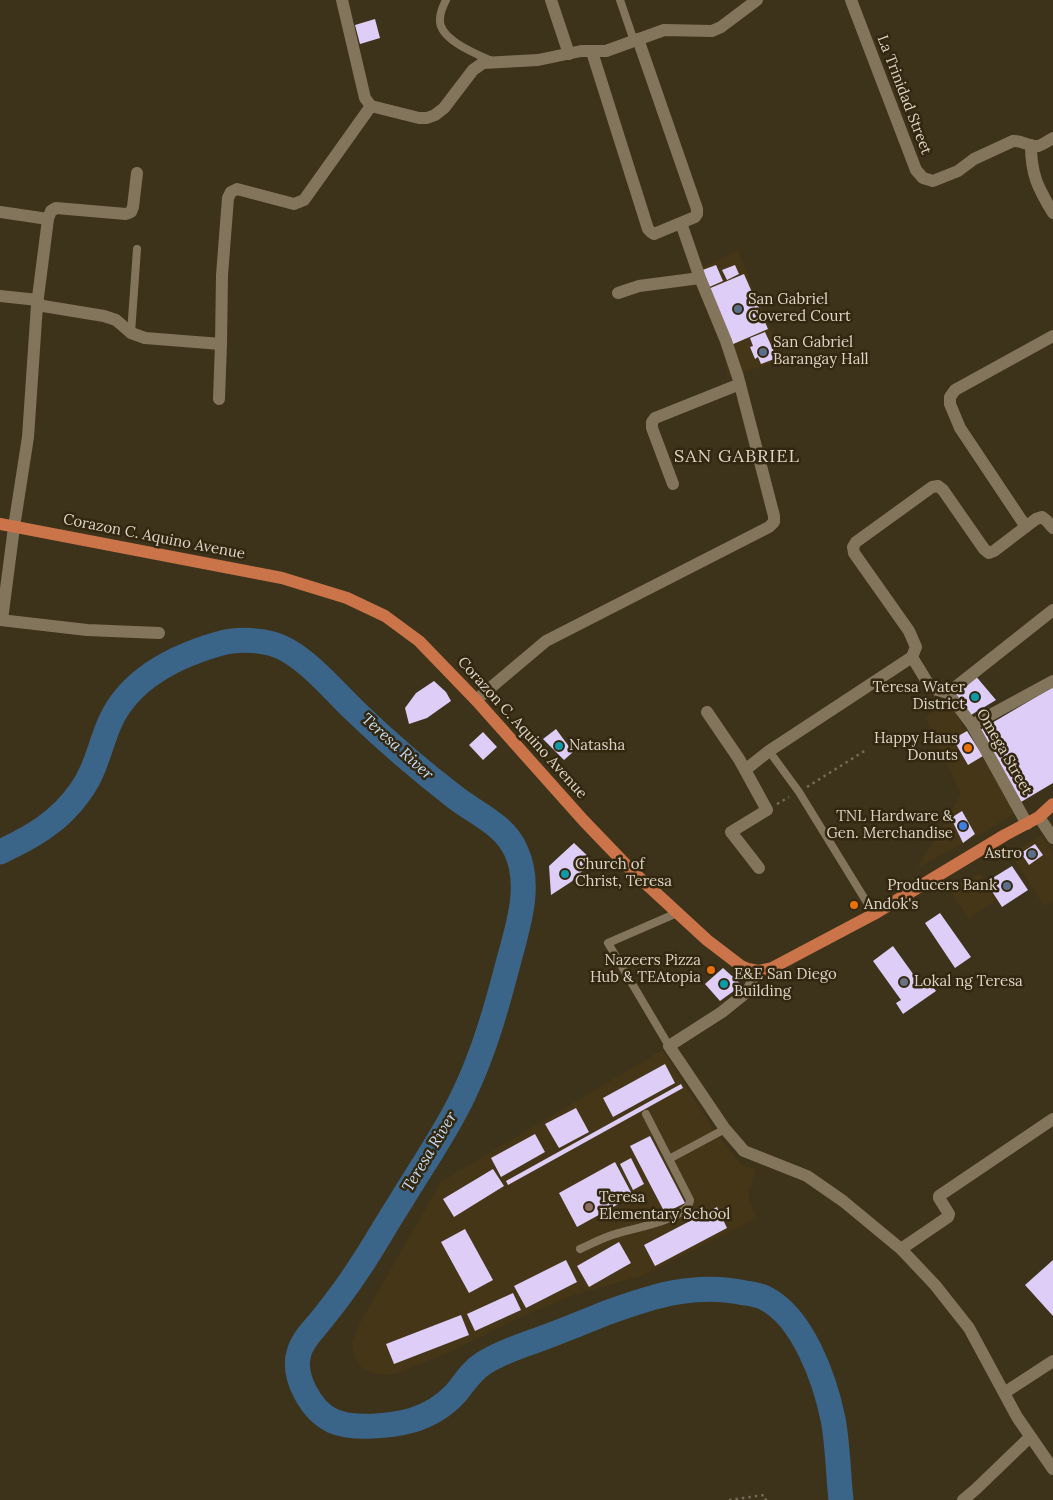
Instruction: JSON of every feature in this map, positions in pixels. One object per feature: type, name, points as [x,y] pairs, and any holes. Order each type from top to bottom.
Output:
[{"type":"main road","name":"Corazon C. Aquino Avenue","points":[[0,524],[282,578],[347,598],[385,616],[419,641],[476,700],[583,820],[631,870],[707,940],[741,966],[758,971]]},
{"type":"main road","points":[[758,971],[772,968],[789,960],[874,914],[1039,817],[1053,804]]},
{"type":"main road","points":[[1039,817],[1053,816]]},
{"type":"street","points":[[342,0],[365,98],[371,106],[419,118],[436,115],[452,99],[473,70],[483,63],[492,61],[538,60],[581,51],[606,51],[664,30],[712,31],[721,27],[757,0]]},
{"type":"street","points":[[551,0],[569,54]]},
{"type":"street","name":"La Trinidad Street","points":[[850,0],[916,170],[923,178],[933,181],[958,172],[974,159],[1013,141],[1019,140],[1031,145],[1040,146],[1053,138]]},
{"type":"street","points":[[592,52],[650,232],[654,234],[694,217],[697,214],[697,209],[636,40]]},
{"type":"street","points":[[219,399],[222,275],[228,198],[231,192],[237,189],[294,204],[304,200],[371,106]]},
{"type":"street","points":[[1031,145],[1031,159],[1037,187],[1053,213]]},
{"type":"street","points":[[137,172],[134,207],[131,212],[126,214],[56,208],[51,211],[48,219],[38,303],[28,437],[1,620],[87,630],[159,633]]},
{"type":"street","points":[[0,212],[48,219]]},
{"type":"street","points":[[476,700],[546,641],[770,527],[774,522],[740,384],[726,341],[700,278],[681,223]]},
{"type":"street","points":[[618,294],[639,286],[700,278]]},
{"type":"street","points":[[0,296],[104,316],[116,320],[132,333],[145,338],[221,344]]},
{"type":"street","points":[[1026,527],[960,428],[950,404],[950,397],[955,390],[1053,336]]},
{"type":"street","points":[[674,484],[652,428],[652,422],[655,418],[740,384]]},
{"type":"street","points":[[745,770],[769,750],[912,657],[916,647],[909,631],[854,553],[853,547],[856,542],[932,487],[938,486],[943,490],[984,549],[989,553],[1036,519],[1042,517],[1053,528]]},
{"type":"street","points":[[948,693],[1053,610]]},
{"type":"street","name":"Omega Street","points":[[912,657],[929,685],[937,690],[948,693],[972,725],[1027,824]]},
{"type":"street","points":[[972,725],[1053,681]]},
{"type":"street","points":[[708,712],[745,770],[767,810],[731,832],[760,868]]},
{"type":"street","points":[[1039,817],[1053,838]]},
{"type":"street","points":[[758,971],[748,991],[722,1012],[669,1046],[725,1129],[744,1151],[807,1176],[843,1200],[901,1250],[935,1285],[969,1328],[1030,1437],[1053,1469]]},
{"type":"street","points":[[901,1250],[948,1217],[949,1214],[939,1196],[1053,1119]]},
{"type":"street","points":[[1004,1393],[1053,1361]]},
{"type":"street","points":[[963,1500],[1030,1437]]},
{"type":"lane","points":[[446,0],[440,18],[440,26],[446,34],[464,48],[492,61]]},
{"type":"lane","points":[[620,0],[636,40]]},
{"type":"lane","points":[[132,333],[137,249]]},
{"type":"lane","points":[[769,750],[799,792],[874,914]]},
{"type":"lane","points":[[669,1046],[608,943],[677,913]]},
{"type":"lane","points":[[580,1249],[619,1233],[641,1228],[684,1212],[690,1205],[690,1200],[646,1114]]},
{"type":"lane","points":[[669,1159],[725,1129]]},
{"type":"path","points":[[767,810],[866,750]]},
{"type":"path","points":[[728,1500],[764,1495],[766,1500]]},
{"type":"shaded area","points":[[738,251],[783,360],[728,377],[720,339],[690,273]]},
{"type":"shaded area","points":[[949,702],[1015,813],[917,868],[961,794],[925,717]]},
{"type":"shaded area","points":[[1042,835],[1053,853],[1053,901],[1044,906],[1011,854]]},
{"type":"shaded area","points":[[980,873],[997,899],[969,919],[949,889]]},
{"type":"shaded area","name":"Teresa Elementary School","points":[[662,1050],[713,1129],[742,1166],[756,1169],[748,1196],[756,1218],[644,1275],[571,1296],[516,1319],[446,1354],[391,1375],[374,1374],[362,1368],[354,1357],[352,1343],[359,1325],[441,1182]]},
{"type":"building","points":[[375,19],[380,38],[360,44],[355,25]]},
{"type":"building","points":[[716,265],[723,281],[707,288],[700,271]]},
{"type":"building","points":[[735,265],[739,274],[727,280],[722,270]]},
{"type":"building","name":"San Gabriel Covered Court","points":[[744,274],[768,329],[731,345],[708,289]]},
{"type":"building","name":"San Gabriel Barangay Hall","points":[[765,332],[777,358],[761,364],[758,357],[755,359],[750,347],[753,346],[750,338]]},
{"type":"building","name":"Teresa Water District","points":[[974,674],[996,700],[971,715],[953,693]]},
{"type":"building","points":[[434,681],[446,692],[451,701],[427,718],[409,724],[405,708],[416,693]]},
{"type":"building","points":[[1053,687],[1053,783],[1021,802],[980,730]]},
{"type":"building","name":"Natasha","points":[[556,729],[573,752],[564,760],[543,739]]},
{"type":"building","name":"Happy Haus Donuts","points":[[967,731],[983,756],[968,765],[953,739]]},
{"type":"building","points":[[483,732],[497,747],[483,760],[469,745]]},
{"type":"building","name":"TNL Hardware & Gen. Merchandise","points":[[962,811],[975,834],[963,843],[951,818]]},
{"type":"building","name":"Church of Christ, Teresa","points":[[574,843],[593,861],[571,882],[551,895],[549,866]]},
{"type":"building","name":"Astro","points":[[1035,844],[1043,855],[1029,865],[1021,853]]},
{"type":"building","name":"Producers Bank","points":[[1012,866],[1028,890],[1002,907],[986,882]]},
{"type":"building","points":[[940,913],[971,957],[955,968],[925,923]]},
{"type":"building","name":"Lokal ng Teresa","points":[[893,946],[921,985],[928,980],[936,991],[903,1014],[896,1003],[901,1000],[873,961]]},
{"type":"building","name":"E&E San Diego Building","points":[[723,968],[742,985],[720,1001],[705,984]]},
{"type":"building","points":[[665,1064],[675,1083],[613,1117],[603,1098]]},
{"type":"building","points":[[681,1084],[683,1088],[508,1185],[506,1181]]},
{"type":"building","points":[[576,1108],[589,1132],[559,1148],[545,1124]]},
{"type":"building","points":[[535,1134],[545,1152],[501,1177],[491,1158]]},
{"type":"building","points":[[650,1136],[685,1203],[665,1213],[630,1146]]},
{"type":"building","points":[[631,1158],[644,1184],[633,1190],[620,1164]]},
{"type":"building","points":[[615,1162],[633,1196],[577,1227],[559,1193]]},
{"type":"building","points":[[493,1169],[504,1186],[454,1217],[443,1199]]},
{"type":"building","points":[[717,1207],[727,1228],[655,1266],[644,1245]]},
{"type":"building","points":[[465,1229],[493,1280],[469,1293],[441,1242]]},
{"type":"building","points":[[619,1242],[631,1263],[589,1287],[577,1266]]},
{"type":"building","points":[[566,1260],[577,1282],[526,1308],[514,1286]]},
{"type":"building","points":[[1053,1260],[1053,1316],[1025,1285]]},
{"type":"building","points":[[513,1293],[521,1310],[475,1331],[467,1314]]},
{"type":"building","points":[[461,1315],[469,1335],[394,1364],[386,1344]]},
{"type":"waterway","name":"Teresa River","points":[[0,852],[44,828],[72,803],[89,776],[116,711],[126,696],[153,673],[184,656],[226,642],[244,640],[262,642],[279,646],[297,656],[404,756],[456,798],[498,827],[516,851],[521,864],[523,878],[522,906],[516,933],[495,1012],[477,1063],[463,1096],[441,1136],[364,1262],[327,1313],[305,1339],[299,1353],[298,1362],[298,1372],[305,1392],[317,1409],[325,1416],[341,1424],[373,1426],[404,1422],[425,1415],[442,1405],[456,1393],[479,1366],[491,1359],[606,1313],[674,1292],[709,1289],[749,1294],[763,1297],[779,1307],[791,1319],[810,1351],[824,1386],[833,1419],[841,1500]]},
{"type":"place","name":"San Gabriel Covered Court","points":[[738,309]]},
{"type":"place","name":"San Gabriel Barangay Hall","points":[[763,352]]},
{"type":"place","name":"Teresa Water District","points":[[975,697]]},
{"type":"place","name":"Natasha","points":[[559,746]]},
{"type":"place","name":"Happy Haus Donuts","points":[[968,748]]},
{"type":"place","name":"TNL Hardware & Gen. Merchandise","points":[[963,826]]},
{"type":"place","name":"Astro","points":[[1032,854]]},
{"type":"place","name":"Church of Christ, Teresa","points":[[565,874]]},
{"type":"place","name":"Producers Bank","points":[[1007,886]]},
{"type":"place","name":"Andok's","points":[[854,905]]},
{"type":"place","name":"Nazeers Pizza Hub & TEAtopia","points":[[711,970]]},
{"type":"place","name":"Lokal ng Teresa","points":[[904,982]]},
{"type":"place","name":"E&E San Diego Building","points":[[724,984]]},
{"type":"place","name":"Teresa Elementary School","points":[[589,1207]]},
{"type":"district","name":"SAN GABRIEL","points":[[737,457]]}]
